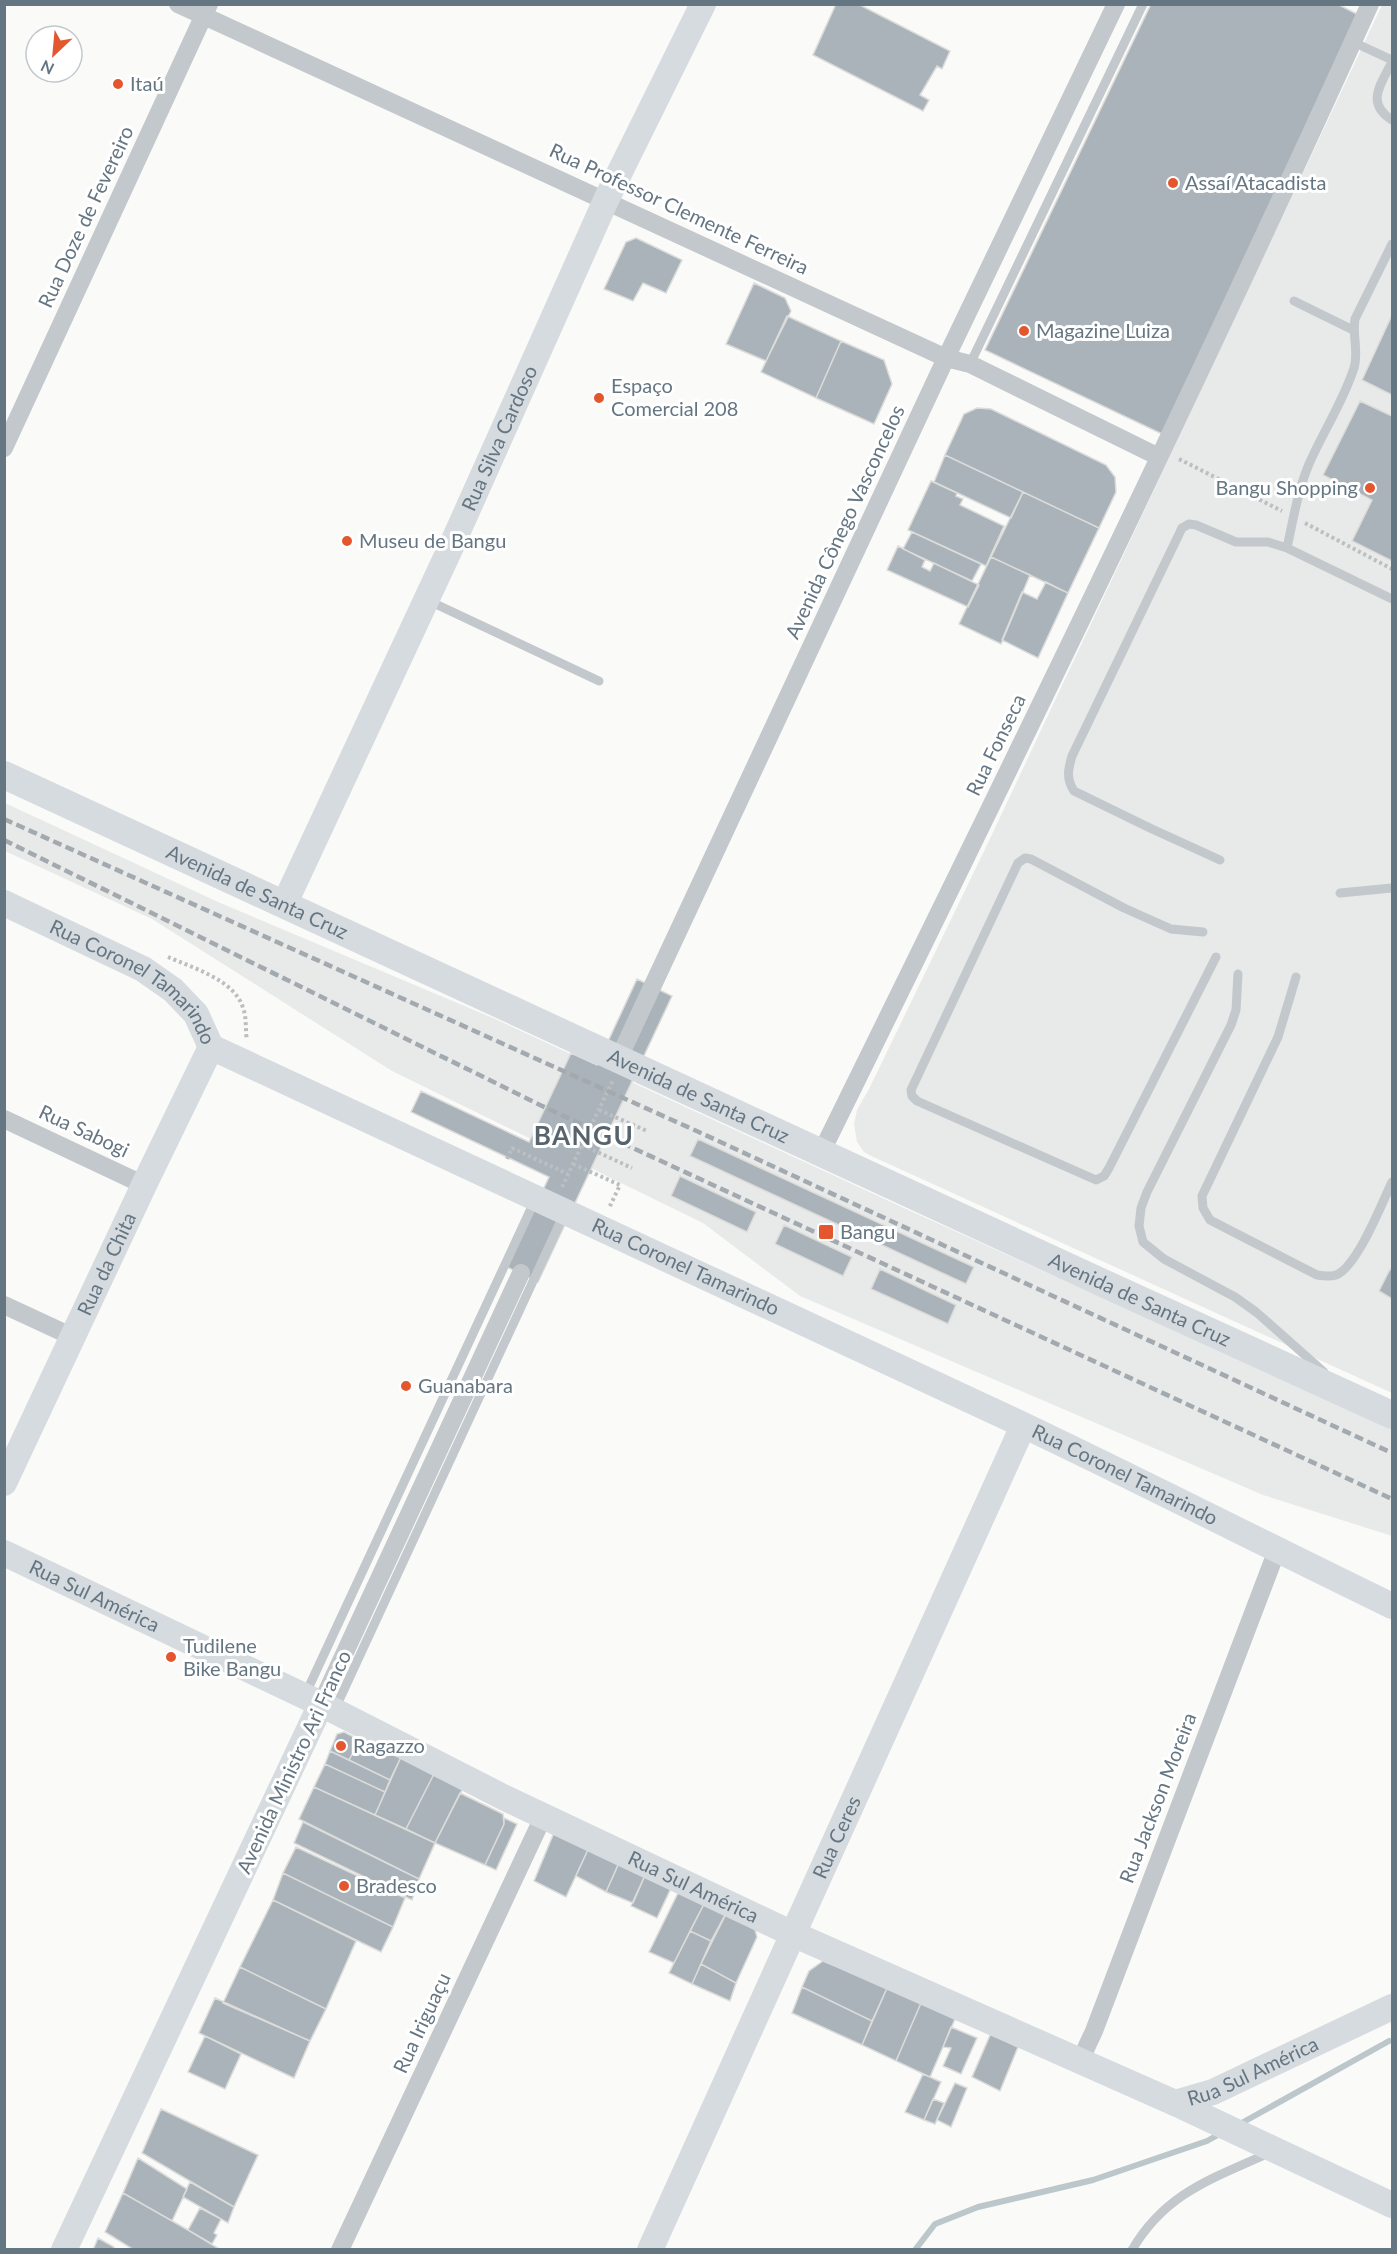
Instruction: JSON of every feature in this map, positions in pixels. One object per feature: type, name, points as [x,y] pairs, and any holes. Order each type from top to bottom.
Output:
[{"type":"main road","name":"Rua Silva Cardoso","points":[[284,905],[426,600],[606,200],[703,4]]},
{"type":"main road","name":"Avenida de Santa Cruz","points":[[4,776],[111,823],[284,905],[616,1068],[821,1153],[1392,1415]]},
{"type":"main road","name":"Rua Coronel Tamarindo","points":[[4,903],[143,969],[158,979],[173,990],[196,1014],[211,1047],[553,1201],[1392,1606]]},
{"type":"main road","name":"Rua da Chita","points":[[4,1483],[211,1047]]},
{"type":"main road","name":"Rua Ceres","points":[[650,2250],[1023,1426]]},
{"type":"main road","name":"Rua Sul América","points":[[4,1553],[320,1704],[503,1797],[793,1934],[1175,2103],[1213,2092],[1392,2007]]},
{"type":"main road","name":"Avenida Ministro Ari Franco","points":[[64,2250],[320,1704]]},
{"type":"main road","points":[[1175,2103],[1392,2205]]},
{"type":"street","name":"Rua Professor Clemente Ferreira","points":[[178,4],[206,10],[606,200],[946,358],[970,364],[1161,454]]},
{"type":"street","name":"Avenida Cônego Vasconcelos","points":[[616,1068],[946,358],[1116,4]]},
{"type":"street","points":[[1351,47],[1365,6]]},
{"type":"street","name":"Rua Doze de Fevereiro","points":[[4,448],[206,10]]},
{"type":"street","name":"Rua Fonseca","points":[[821,1153],[996,798],[1161,454],[1351,47]]},
{"type":"street","name":"Rua Sabogi","points":[[4,1119],[144,1185]]},
{"type":"street","name":"Avenida Ministro Ari Franco","points":[[320,1704],[521,1273]]},
{"type":"street","points":[[4,1305],[73,1337]]},
{"type":"street","name":"Rua Jackson Moreira","points":[[1080,2061],[1094,2031],[1277,1551]]},
{"type":"street","name":"Rua Iriguaçu","points":[[340,2250],[544,1815]]},
{"type":"lane","points":[[970,364],[1143,4]]},
{"type":"lane","points":[[1351,47],[1392,61],[1376,100],[1378,109],[1392,120]]},
{"type":"lane","points":[[1287,548],[1309,465],[1355,365],[1356,350],[1353,330],[1355,319],[1392,244]]},
{"type":"lane","points":[[1294,302],[1353,330]]},
{"type":"lane","points":[[1220,860],[1074,791],[1068,782],[1067,771],[1087,725],[1182,528],[1189,524],[1196,525],[1236,542],[1268,542],[1287,548],[1392,599]]},
{"type":"lane","points":[[426,600],[599,681]]},
{"type":"lane","points":[[1203,932],[1171,929],[1025,858],[1018,863],[911,1090],[912,1096],[917,1101],[1096,1180],[1104,1176],[1109,1168],[1216,957]]},
{"type":"lane","points":[[1340,893],[1392,888]]},
{"type":"lane","points":[[1238,974],[1236,1010],[1231,1025],[1141,1208],[1139,1226],[1143,1242],[1164,1259],[1235,1297],[1256,1312],[1352,1397]]},
{"type":"lane","points":[[1296,978],[1278,1037],[1202,1196],[1203,1208],[1210,1220],[1317,1275],[1337,1275],[1362,1246],[1392,1182]]},
{"type":"lane","points":[[320,1704],[553,1201]]},
{"type":"lane","points":[[320,1704],[553,1201]]},
{"type":"lane","points":[[1132,2250],[1143,2231],[1169,2203],[1263,2146]]},
{"type":"path","points":[[1161,454],[1294,517],[1392,569]]},
{"type":"path","points":[[553,1201],[582,1146],[616,1068]]},
{"type":"path","points":[[599,1110],[647,1131]]},
{"type":"path","points":[[582,1146],[632,1168]]},
{"type":"path","points":[[508,1157],[512,1148],[568,1174]]},
{"type":"path","points":[[573,1164],[620,1185]]},
{"type":"shaded area","points":[[1382,5],[1392,5],[1392,1393],[869,1155],[857,1142],[854,1124],[857,1110],[987,845]]},
{"type":"shaded area","points":[[5,803],[218,902],[493,1018],[904,1208],[1392,1429],[1392,1536],[1263,1495],[800,1296],[703,1223],[392,1071],[152,919],[5,851]]},
{"type":"building","points":[[836,4],[858,4],[950,51],[942,69],[937,66],[920,95],[929,100],[923,111],[813,55]]},
{"type":"building","name":"Assaí Atacadista","points":[[1151,4],[1337,4],[1361,16],[1162,434],[985,350]]},
{"type":"building","points":[[636,238],[682,260],[666,293],[643,283],[633,301],[604,289],[626,242]]},
{"type":"building","points":[[754,283],[785,298],[791,311],[766,361],[726,344]]},
{"type":"building","points":[[1392,315],[1392,395],[1362,380]]},
{"type":"building","points":[[787,316],[841,341],[816,398],[761,372]]},
{"type":"building","points":[[841,341],[884,360],[892,384],[874,424],[816,398]]},
{"type":"building","name":"Bangu Shopping","points":[[1360,401],[1392,416],[1392,561],[1352,541],[1372,500],[1323,475]]},
{"type":"building","points":[[977,408],[991,409],[1106,465],[1115,477],[1116,492],[1099,528],[945,455],[964,414]]},
{"type":"building","points":[[945,455],[1023,492],[1011,518],[934,482]]},
{"type":"building","points":[[931,481],[957,493],[956,496],[963,499],[960,505],[1004,526],[986,566],[908,530]]},
{"type":"building","points":[[1023,492],[1099,528],[1068,593],[991,557]]},
{"type":"building","points":[[912,532],[981,564],[972,581],[903,549]]},
{"type":"building","points":[[898,546],[925,560],[922,567],[930,571],[934,563],[979,585],[968,607],[887,570]]},
{"type":"building","points":[[991,557],[1030,575],[1001,644],[959,624]]},
{"type":"building","points":[[1046,582],[1068,593],[1038,658],[1002,640],[1022,592],[1037,599]]},
{"type":"building","points":[[637,979],[672,996],[538,1282],[507,1267],[549,1177],[411,1112],[421,1091],[529,1142],[571,1053],[597,1065]]},
{"type":"building","points":[[698,1139],[974,1267],[966,1284],[690,1156]]},
{"type":"building","points":[[680,1176],[756,1212],[747,1232],[671,1196]]},
{"type":"building","points":[[784,1225],[852,1257],[843,1276],[775,1244]]},
{"type":"building","points":[[880,1269],[956,1305],[948,1324],[871,1289]]},
{"type":"building","points":[[1390,1269],[1392,1271],[1392,1299],[1379,1291]]},
{"type":"building","points":[[344,1732],[360,1740],[349,1760],[330,1751],[337,1734]]},
{"type":"building","points":[[360,1740],[401,1757],[390,1780],[349,1760]]},
{"type":"building","points":[[330,1751],[390,1780],[385,1792],[325,1764]]},
{"type":"building","points":[[401,1757],[435,1772],[406,1829],[375,1815]]},
{"type":"building","points":[[325,1764],[385,1792],[375,1815],[314,1787]]},
{"type":"building","points":[[435,1772],[464,1786],[435,1843],[406,1829]]},
{"type":"building","points":[[314,1787],[435,1843],[419,1879],[299,1819]]},
{"type":"building","points":[[460,1793],[503,1814],[504,1824],[485,1865],[435,1843]]},
{"type":"building","points":[[504,1818],[517,1824],[496,1870],[485,1865],[504,1824]]},
{"type":"building","points":[[303,1822],[419,1879],[412,1900],[294,1843]]},
{"type":"building","points":[[564,1830],[591,1843],[566,1897],[534,1881],[553,1835]]},
{"type":"building","points":[[591,1843],[621,1858],[606,1892],[576,1876]]},
{"type":"building","name":"Bradesco","points":[[296,1847],[405,1898],[393,1927],[283,1873]]},
{"type":"building","points":[[620,1861],[646,1873],[633,1903],[606,1892]]},
{"type":"building","points":[[283,1873],[393,1927],[381,1952],[273,1900]]},
{"type":"building","points":[[646,1873],[672,1886],[657,1918],[631,1906]]},
{"type":"building","points":[[680,1889],[705,1902],[674,1963],[649,1952]]},
{"type":"building","points":[[273,1900],[356,1941],[326,2009],[240,1967]]},
{"type":"building","points":[[705,1902],[726,1913],[711,1941],[690,1931]]},
{"type":"building","points":[[728,1910],[754,1926],[757,1937],[736,1983],[701,1964]]},
{"type":"building","points":[[690,1931],[711,1941],[692,1984],[669,1973]]},
{"type":"building","points":[[823,1961],[888,1986],[872,2021],[802,1987],[809,1971]]},
{"type":"building","points":[[701,1964],[736,1983],[730,2001],[692,1984]]},
{"type":"building","points":[[240,1967],[326,2009],[310,2041],[223,2003]]},
{"type":"building","points":[[888,1986],[921,2003],[896,2061],[862,2045]]},
{"type":"building","points":[[802,1987],[872,2021],[862,2045],[792,2013]]},
{"type":"building","points":[[215,1998],[310,2041],[294,2078],[199,2033]]},
{"type":"building","points":[[921,2003],[955,2019],[930,2077],[896,2061]]},
{"type":"building","points":[[951,2027],[977,2038],[961,2074],[943,2066],[951,2048],[943,2047]]},
{"type":"building","points":[[991,2033],[1018,2047],[1000,2091],[972,2077]]},
{"type":"building","points":[[205,2036],[241,2054],[225,2089],[188,2072]]},
{"type":"building","points":[[923,2074],[941,2082],[924,2120],[905,2112]]},
{"type":"building","points":[[955,2083],[967,2088],[951,2127],[937,2120]]},
{"type":"building","points":[[933,2099],[944,2103],[935,2124],[924,2120]]},
{"type":"building","points":[[161,2109],[258,2155],[234,2207],[142,2153]]},
{"type":"building","points":[[138,2158],[187,2189],[172,2221],[123,2193]]},
{"type":"building","points":[[190,2182],[234,2207],[228,2223],[183,2197]]},
{"type":"building","points":[[123,2193],[221,2250],[134,2250],[105,2232]]},
{"type":"building","points":[[200,2208],[221,2219],[214,2233],[217,2235],[212,2244],[188,2230]]},
{"type":"building","points":[[98,2238],[114,2247],[113,2250],[93,2250]]},
{"type":"waterway","points":[[1238,2125],[1389,2041]]},
{"type":"waterway","points":[[915,2250],[935,2224],[978,2207],[1093,2180],[1207,2141],[1223,2132]]},
{"type":"railway","points":[[4,819],[701,1133],[1392,1453]]},
{"type":"railway","points":[[4,840],[540,1105],[1392,1499]]},
{"type":"place","name":"Itaú","points":[[118,84]]},
{"type":"place","name":"Assaí Atacadista","points":[[1173,183]]},
{"type":"place","name":"Magazine Luiza","points":[[1024,331]]},
{"type":"place","name":"Espaço Comercial 208","points":[[599,398]]},
{"type":"place","name":"Bangu Shopping","points":[[1370,488]]},
{"type":"place","name":"Museu de Bangu","points":[[347,541]]},
{"type":"place","name":"Bangu","points":[[826,1232]]},
{"type":"place","name":"Guanabara","points":[[406,1386]]},
{"type":"place","name":"Tudilene Bike Bangu","points":[[171,1657]]},
{"type":"place","name":"Ragazzo","points":[[341,1746]]},
{"type":"place","name":"Bradesco","points":[[344,1886]]},
{"type":"district","name":"BANGU","points":[[584,1136]]}]
